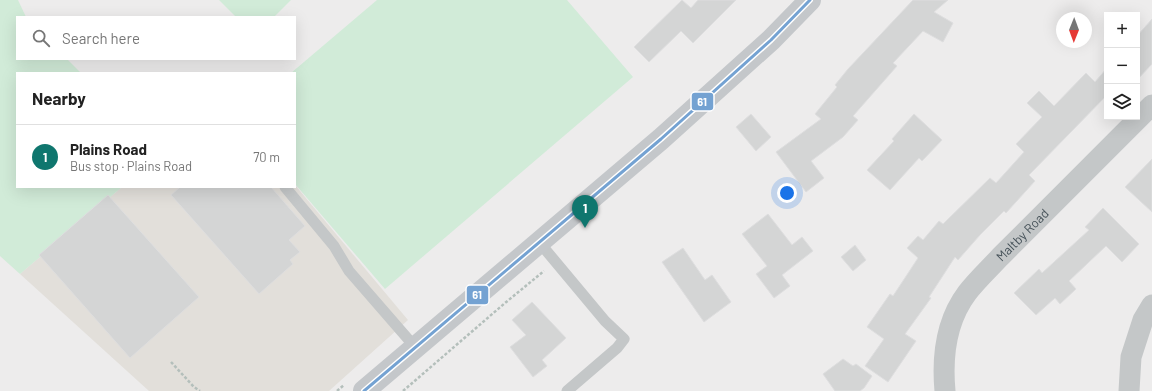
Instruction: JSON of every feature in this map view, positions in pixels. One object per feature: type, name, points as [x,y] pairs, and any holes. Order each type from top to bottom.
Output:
[{"type":"main road","points":[[364,391],[661,139],[771,40],[810,0]]},
{"type":"street","name":"Maltby Road","points":[[945,391],[944,362],[948,335],[958,309],[966,295],[985,272],[1152,105]]},
{"type":"street","points":[[1129,391],[1131,357],[1143,320],[1152,305]]},
{"type":"lane","points":[[286,188],[334,246],[349,271],[415,347]]},
{"type":"lane","points":[[539,242],[605,321],[624,339],[617,348],[567,391]]},
{"type":"path","points":[[403,391],[505,303],[556,262]]},
{"type":"path","points":[[171,362],[194,387],[200,391]]},
{"type":"shaded area","points":[[296,186],[408,320],[329,391],[149,391],[20,274],[121,188],[296,188]]},
{"type":"green space","points":[[0,0],[18,0],[26,16],[16,16],[16,60],[68,60],[80,72],[16,72],[16,188],[121,188],[20,274],[0,256]]},
{"type":"green space","points":[[219,0],[291,0],[275,16],[235,16]]},
{"type":"green space","points":[[377,0],[567,0],[633,77],[385,289],[296,185],[296,72],[292,72]]},
{"type":"building","points":[[682,0],[691,8],[698,0],[736,0],[693,43],[681,31],[649,62],[634,47]]},
{"type":"building","points":[[913,0],[948,0],[934,12],[953,23],[943,42],[923,31],[893,63],[897,66],[853,116],[858,120],[843,137],[811,161],[824,178],[806,192],[776,152],[821,119],[815,114],[837,87],[835,85],[848,69]]},
{"type":"building","points":[[1152,19],[1152,64],[1140,77],[1140,48],[1140,33]]},
{"type":"building","points":[[1104,72],[1104,98],[1029,175],[1035,181],[1006,213],[1004,211],[958,260],[955,257],[929,297],[931,298],[905,334],[916,341],[888,382],[865,366],[884,339],[867,327],[890,294],[893,296],[918,258],[907,248],[918,236],[923,240],[939,221],[943,224],[990,178],[996,183],[1024,152],[1016,144],[1042,117],[1027,103],[1039,91],[1054,106],[1086,73],[1095,82]]},
{"type":"building","points":[[751,114],[771,137],[756,151],[736,127]]},
{"type":"building","points":[[914,114],[942,140],[922,161],[919,158],[890,190],[867,170],[894,141],[892,139]]},
{"type":"building","points":[[1152,159],[1152,212],[1125,187]]},
{"type":"building","points":[[179,188],[272,188],[305,226],[289,240],[300,252],[290,260],[293,264],[259,294],[171,195]]},
{"type":"building","points":[[108,195],[199,297],[130,358],[39,255]]},
{"type":"building","points":[[1103,208],[1139,244],[1122,262],[1106,246],[1069,281],[1076,289],[1060,304],[1055,298],[1036,315],[1014,293],[1039,269],[1042,273],[1089,230],[1085,227]]},
{"type":"building","points":[[768,214],[792,245],[802,237],[813,251],[782,275],[790,286],[774,298],[756,274],[767,266],[742,234]]},
{"type":"building","points":[[855,245],[866,260],[853,271],[841,257]]},
{"type":"building","points":[[683,248],[705,280],[712,275],[731,302],[704,322],[662,262]]},
{"type":"building","points":[[532,302],[566,338],[542,360],[547,366],[533,377],[510,347],[526,335],[512,320]]},
{"type":"building","points":[[843,359],[853,366],[856,364],[872,376],[864,388],[860,391],[835,391],[823,374]]},
{"type":"transit line","name":"61","points":[[364,391],[661,139],[771,40],[810,0]]},
{"type":"place","name":"Plains Road","points":[[585,228]]}]
